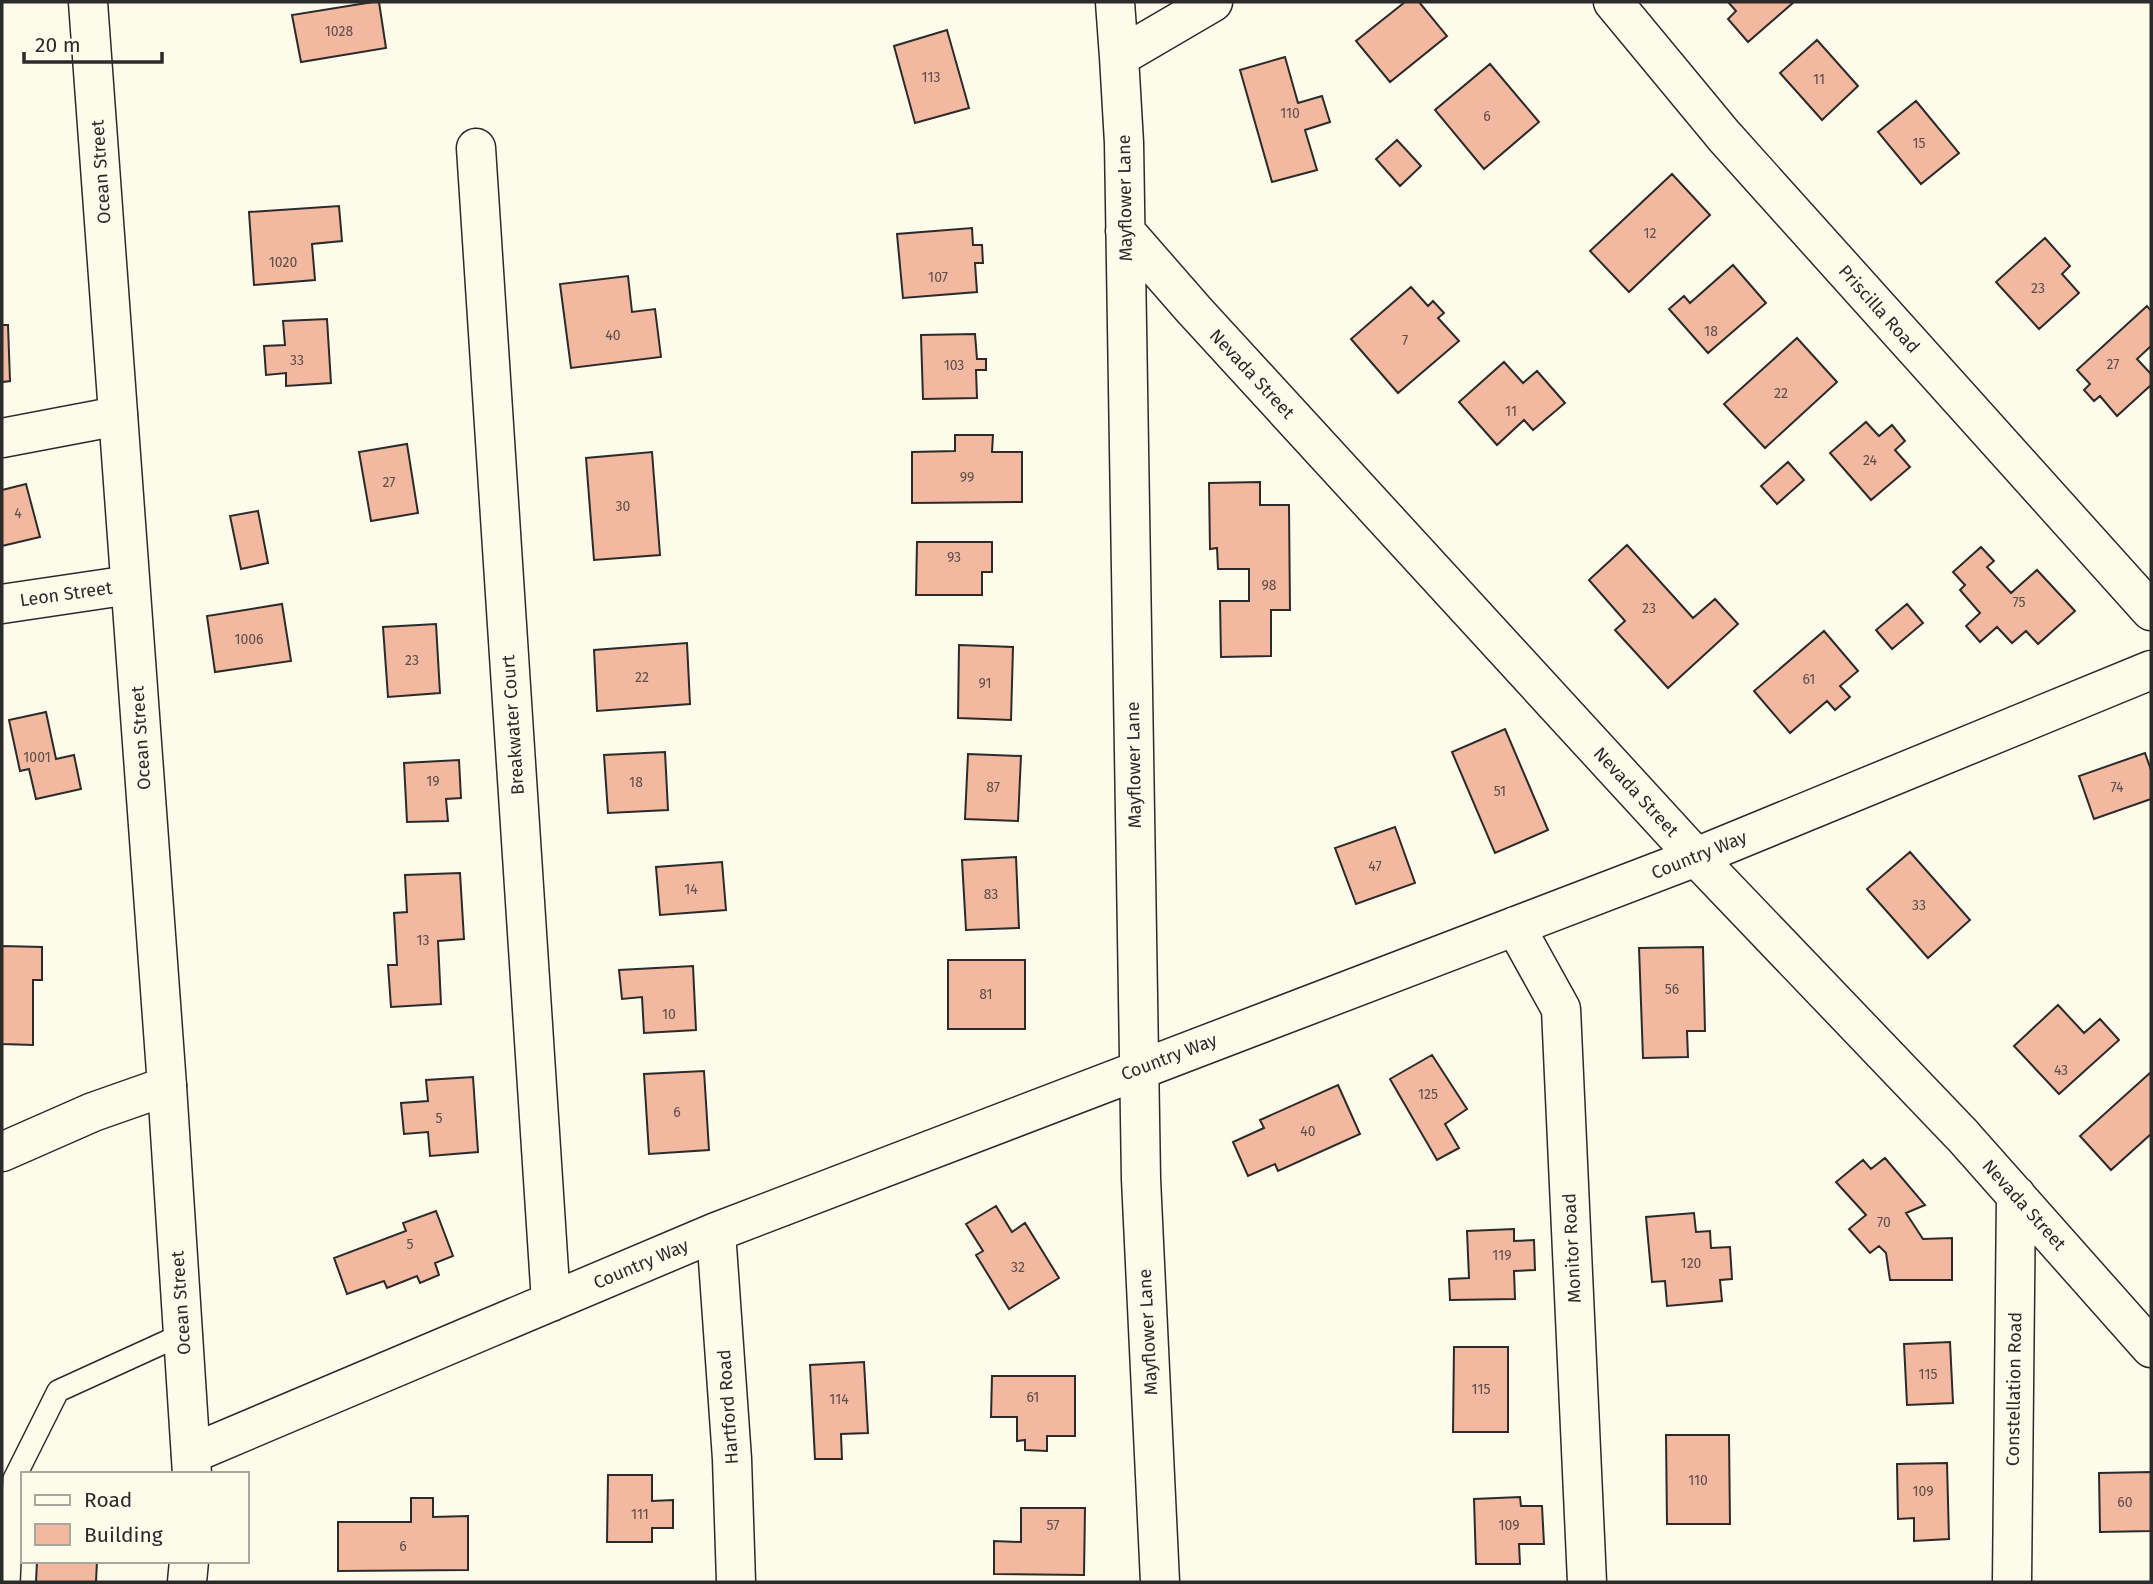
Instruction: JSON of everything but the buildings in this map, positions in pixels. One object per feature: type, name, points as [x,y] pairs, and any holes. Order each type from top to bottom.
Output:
[{"type":"street","name":"Ocean Street","points":[[88,2],[167,1086],[191,1464]]},
{"type":"street","name":"Mayflower Lane","points":[[1115,2],[1124,143],[1141,1179],[1160,1582]]},
{"type":"street","points":[[1119,57],[1213,2]]},
{"type":"street","name":"Priscilla Road","points":[[1613,2],[1724,136],[2151,611]]},
{"type":"street","name":"Breakwater Court","points":[[476,148],[551,1302]]},
{"type":"street","name":"Nevada Street","points":[[1125,231],[1194,310],[1696,857],[1963,1136],[2151,1348]]},
{"type":"street","points":[[2,438],[118,416]]},
{"type":"street","name":"Leon Street","points":[[2,604],[130,585]]},
{"type":"street","name":"Country Way","points":[[191,1464],[551,1302],[716,1232],[1696,857],[2151,670]]},
{"type":"street","name":"Monitor Road","points":[[1515,926],[1561,1009],[1587,1582]]},
{"type":"street","points":[[2,1152],[93,1112],[167,1086]]},
{"type":"street","name":"Constellation Road","points":[[2012,1582],[2016,1195]]},
{"type":"street","name":"Hartford Road","points":[[716,1232],[732,1460],[736,1582]]},
{"type":"street","points":[[187,1582],[189,1563]]},
{"type":"lane","points":[[9,1582],[14,1479],[58,1391],[183,1334]]}]
